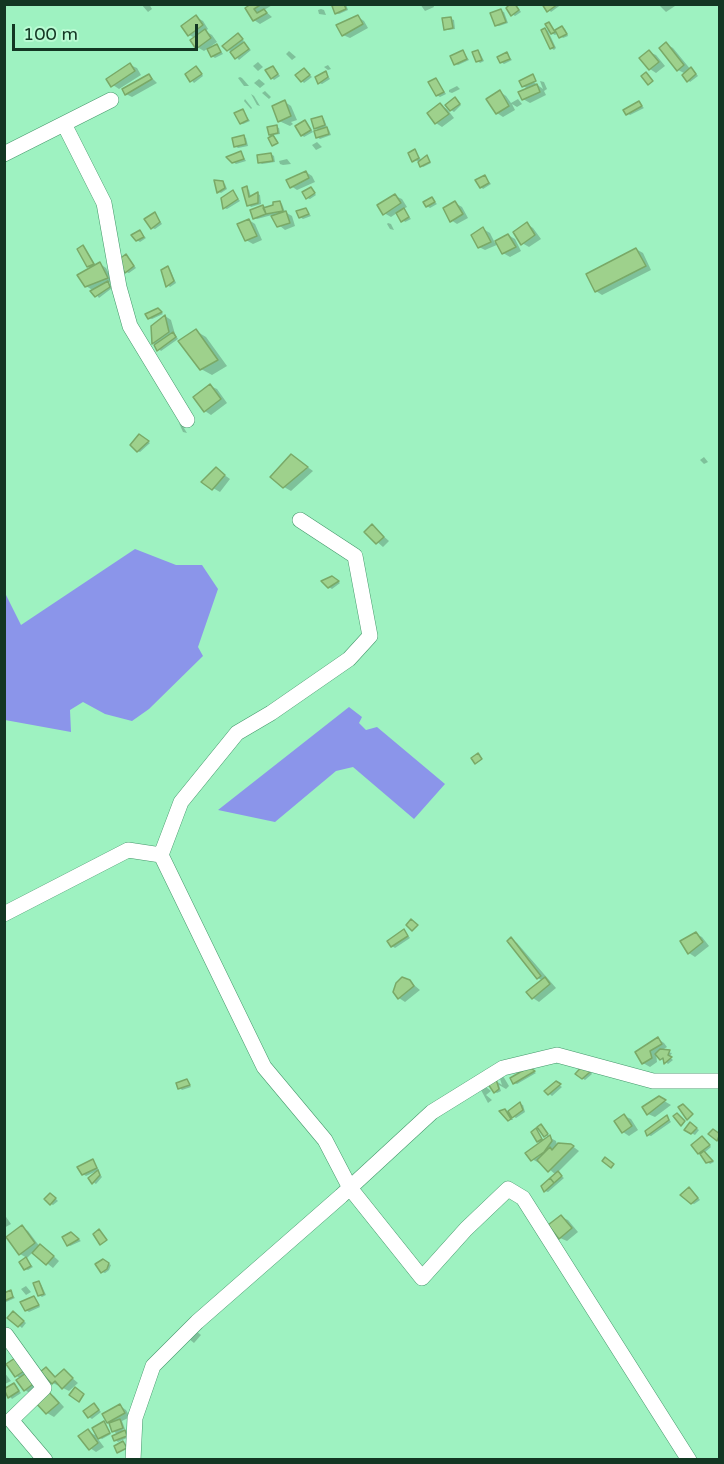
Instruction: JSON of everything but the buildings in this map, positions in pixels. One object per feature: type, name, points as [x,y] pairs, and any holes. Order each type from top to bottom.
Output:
[{"type":"street","points":[[4,154],[111,100]]},
{"type":"street","points":[[64,124],[104,203],[119,287],[130,326],[187,420]]},
{"type":"street","points":[[300,520],[355,556],[370,636],[349,659],[271,713],[237,733],[181,802],[161,855],[264,1067],[325,1140],[350,1188],[422,1278],[466,1229],[508,1190],[523,1198],[689,1460]]},
{"type":"street","points":[[4,914],[128,850],[161,855]]},
{"type":"street","points":[[133,1460],[135,1418],[153,1366],[196,1322],[350,1188],[432,1112],[503,1068],[557,1055],[653,1081],[720,1081]]},
{"type":"street","points":[[4,1336],[6,1335],[44,1388],[11,1420],[45,1460]]},
{"type":"water","points":[[135,549],[176,565],[202,565],[218,589],[198,647],[203,656],[149,709],[132,721],[105,714],[83,702],[70,710],[71,732],[5,720],[5,593],[21,625]]},
{"type":"water","points":[[349,707],[362,717],[359,723],[366,730],[377,727],[445,784],[414,819],[353,767],[336,771],[275,822],[218,810]]}]
